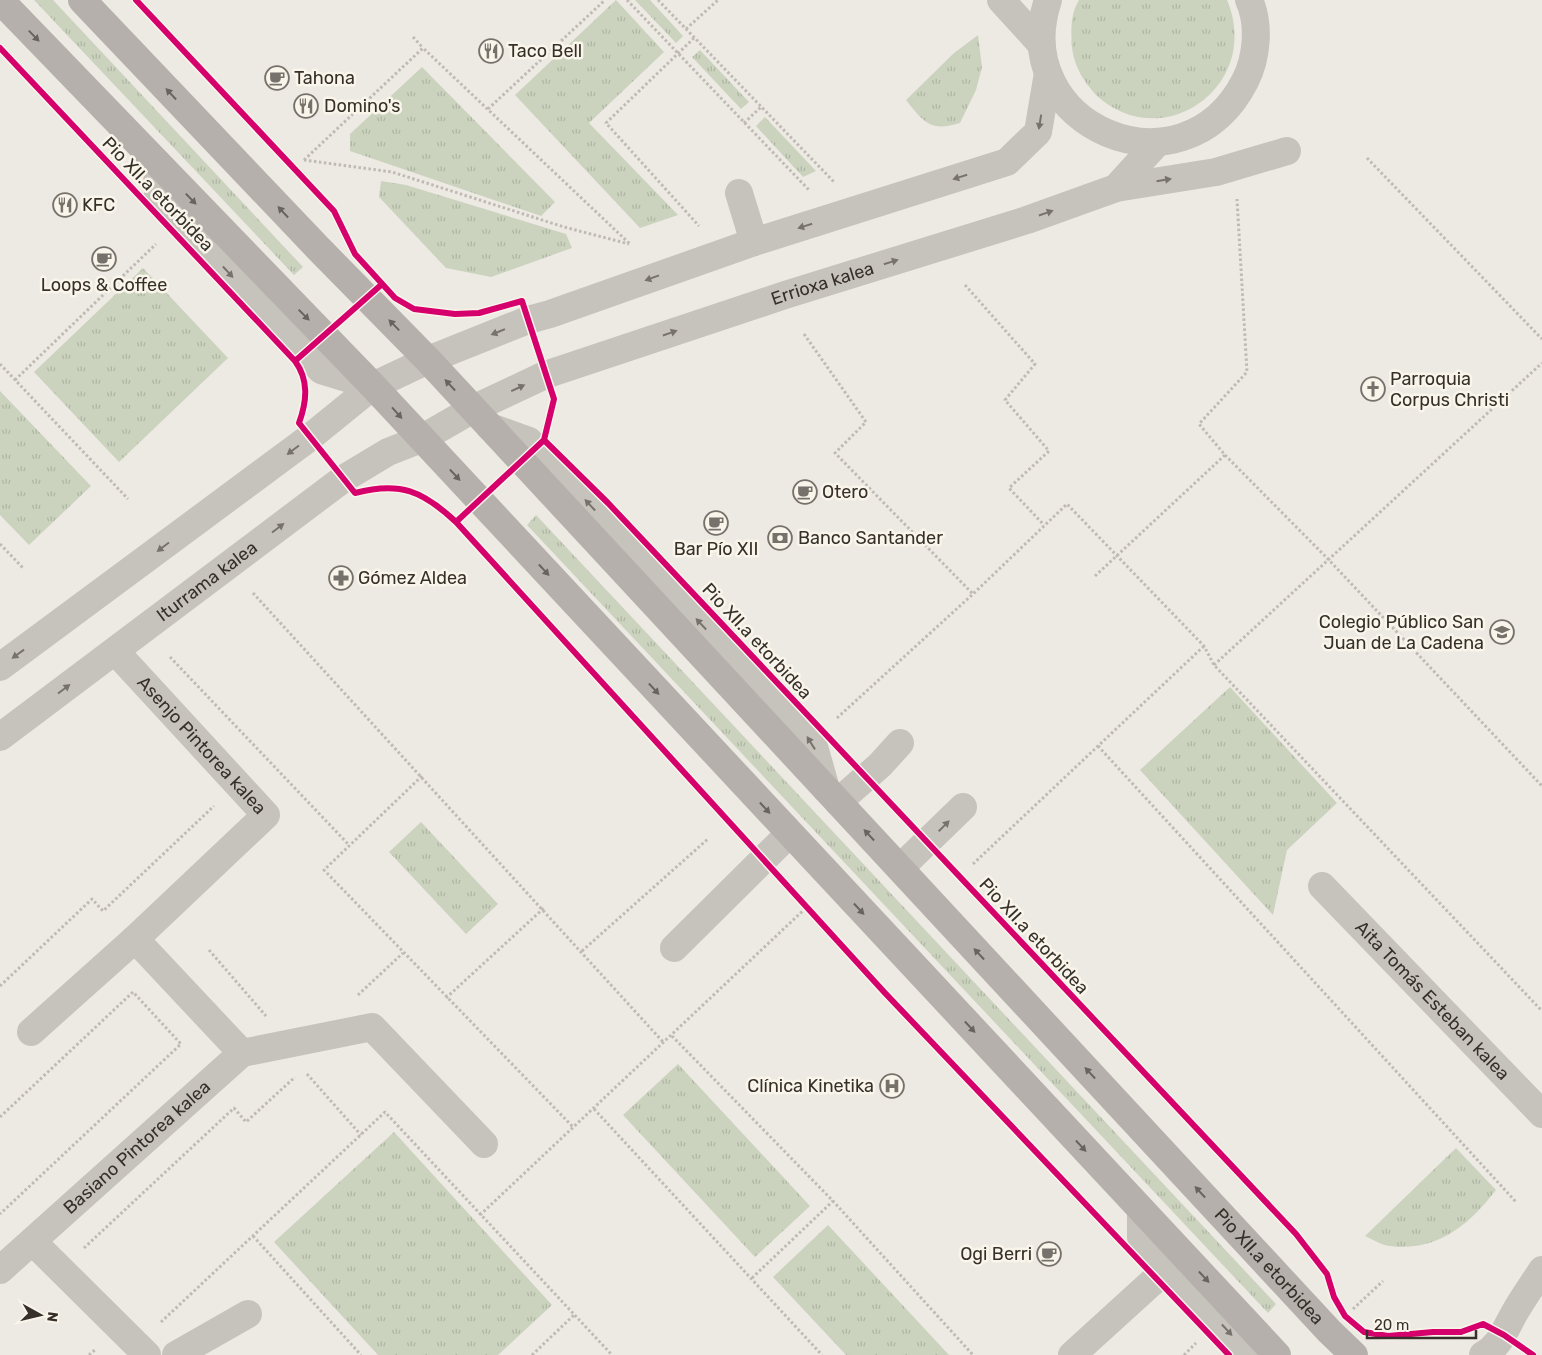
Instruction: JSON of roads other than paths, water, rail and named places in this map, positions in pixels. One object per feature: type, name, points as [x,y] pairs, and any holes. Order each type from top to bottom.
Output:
[{"type":"main road","name":"Pio XII.a etorbidea","points":[[0,0],[373,386],[1141,1210],[1176,1261],[1277,1355]]},
{"type":"main road","name":"Pio XII.a etorbidea","points":[[82,0],[316,248],[428,360],[1329,1331],[1354,1355]]},
{"type":"street","points":[[1001,0],[1041,44]]},
{"type":"street","points":[[1048,0],[1044,14],[1041,44],[1048,73],[1065,103],[1091,127],[1123,140],[1157,143],[1188,136],[1214,120],[1236,98],[1250,71],[1256,40],[1271,0]]},
{"type":"street","points":[[1250,0],[1253,9],[1256,40]]},
{"type":"street","points":[[0,667],[309,438],[330,419],[373,386],[428,360],[528,320],[550,314],[754,242],[1007,162],[1038,132],[1048,73]]},
{"type":"street","name":"Errioxa kalea","points":[[482,418],[545,375],[785,295],[1027,220],[1116,188],[1157,143]]},
{"type":"street","points":[[1116,188],[1216,172],[1288,151]]},
{"type":"street","name":"Pio XII.a etorbidea","points":[[157,164],[158,197],[321,370],[373,386]]},
{"type":"street","points":[[739,193],[754,242]]},
{"type":"street","points":[[321,370],[333,395],[330,419]]},
{"type":"street","points":[[421,439],[482,418]]},
{"type":"street","name":"Iturrama kalea","points":[[0,737],[343,479],[388,452],[421,439]]},
{"type":"street","name":"Asenjo Pintorea kalea","points":[[115,651],[266,815],[135,939]]},
{"type":"street","points":[[832,796],[880,764],[900,743]]},
{"type":"street","points":[[900,868],[963,807]]},
{"type":"street","points":[[674,948],[789,834]]},
{"type":"street","name":"Aita Tomás Esteban kalea","points":[[1322,886],[1542,1114]]},
{"type":"street","points":[[31,1032],[135,939],[242,1053],[372,1027],[484,1144]]},
{"type":"street","name":"Basiano Pintorea kalea","points":[[0,1270],[242,1053]]},
{"type":"street","points":[[33,1242],[147,1355]]},
{"type":"street","points":[[1072,1355],[1176,1261]]},
{"type":"street","name":"Pio XII.a etorbidea","points":[[1176,1261],[1251,1355]]},
{"type":"street","points":[[1483,1355],[1494,1349],[1504,1335],[1514,1313],[1542,1270]]},
{"type":"street","points":[[176,1355],[248,1314]]},
{"type":"place","name":"Taco Bell","points":[[491,51]]},
{"type":"place","name":"Tahona","points":[[277,78]]},
{"type":"place","name":"Domino's","points":[[306,106]]},
{"type":"place","name":"KFC","points":[[65,205]]},
{"type":"place","name":"Loops & Coffee","points":[[104,259]]},
{"type":"place","name":"Parroquia Corpus Christi","points":[[1373,389]]},
{"type":"place","name":"Otero","points":[[805,492]]},
{"type":"place","name":"Bar Pío XII","points":[[716,523]]},
{"type":"place","name":"Banco Santander","points":[[780,538]]},
{"type":"place","name":"Gómez Aldea","points":[[341,578]]},
{"type":"place","name":"Colegio Público San Juan de La Cadena","points":[[1502,632]]},
{"type":"place","name":"Clínica Kinetika","points":[[892,1086]]},
{"type":"place","name":"Ogi Berri","points":[[1049,1254]]}]
